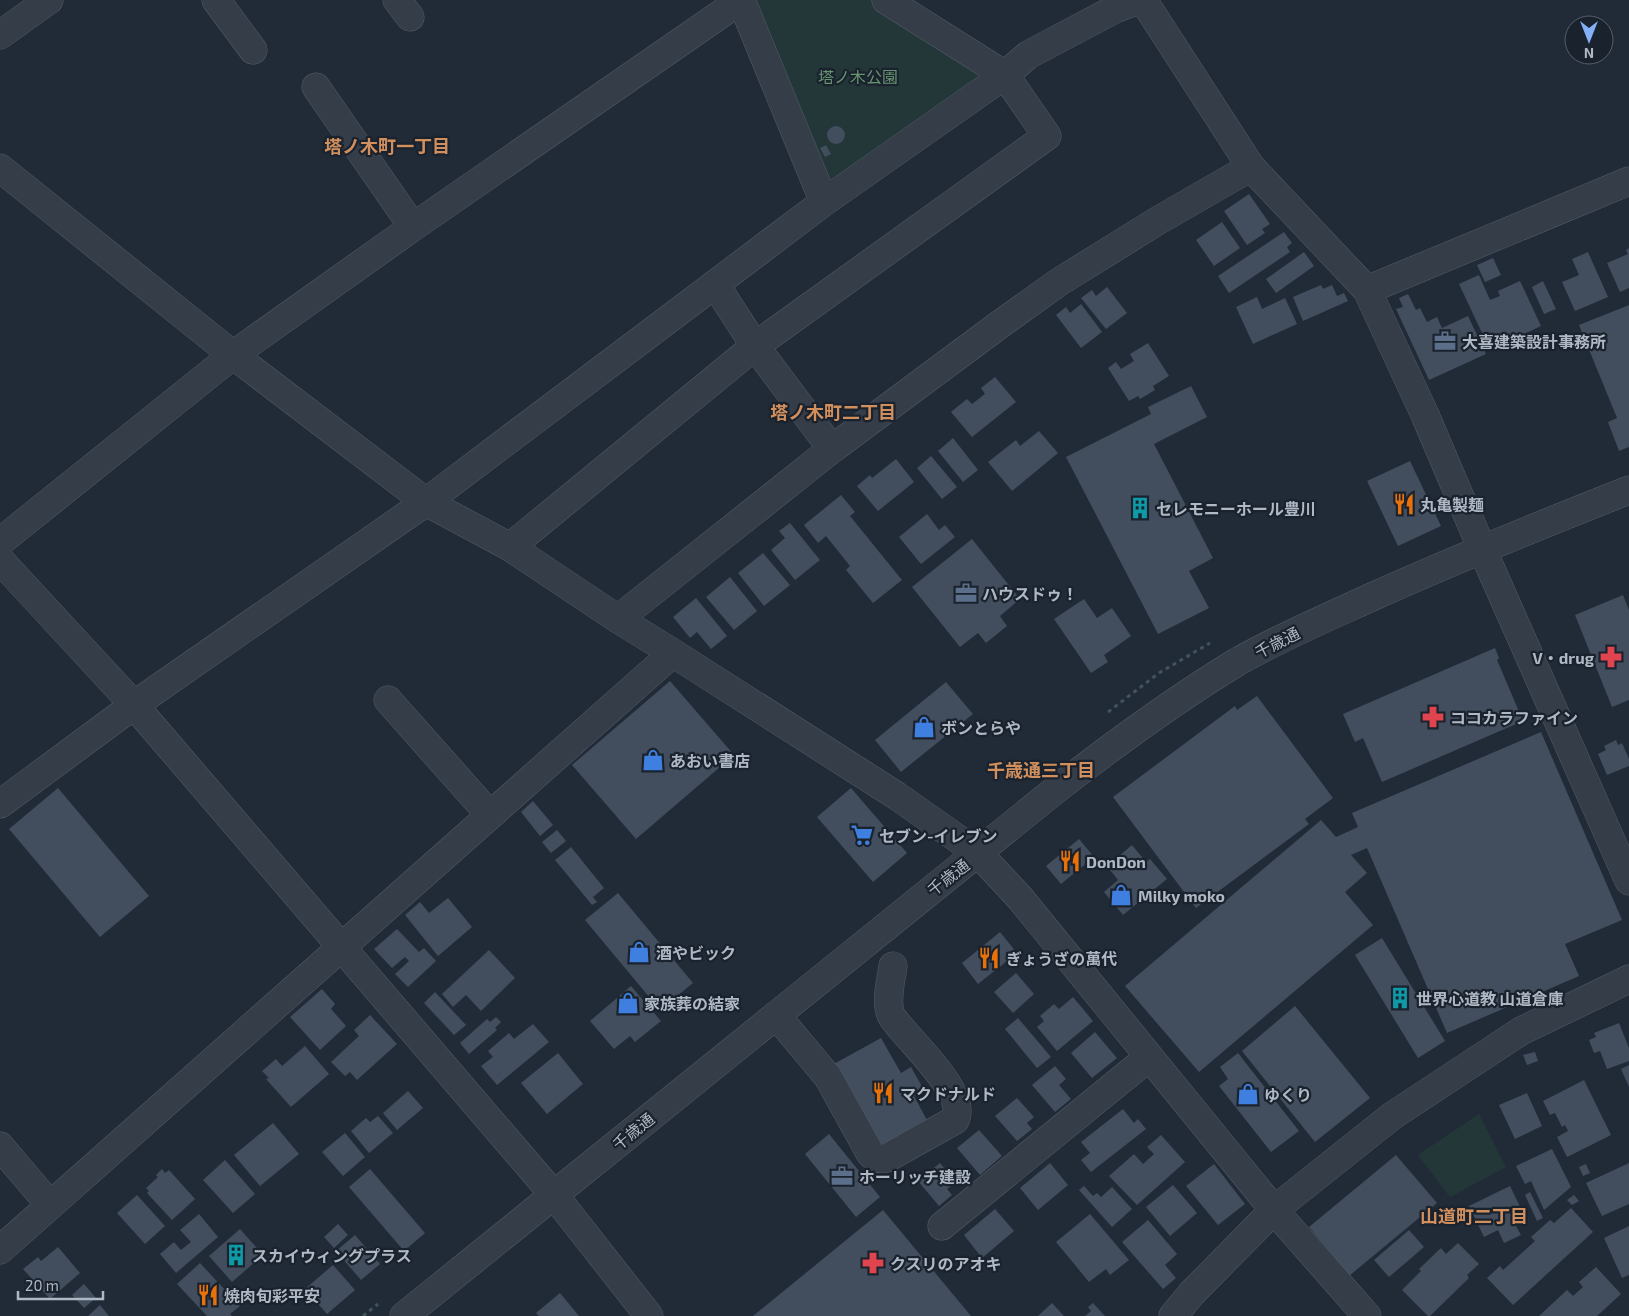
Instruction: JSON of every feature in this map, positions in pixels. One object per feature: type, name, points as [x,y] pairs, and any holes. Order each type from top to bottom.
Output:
[{"type":"street","points":[[0,35],[49,0]]},
{"type":"street","points":[[216,0],[254,50]]},
{"type":"street","points":[[0,542],[233,355],[413,227],[741,0],[824,202]]},
{"type":"street","points":[[510,547],[755,346],[1047,136],[1005,75],[886,0]]},
{"type":"street","points":[[0,804],[134,705],[426,502],[824,202],[1005,75],[1028,55],[1115,9],[1139,0]]},
{"type":"street","points":[[1143,0],[1251,167],[1367,290],[1425,415],[1482,549],[1629,880]]},
{"type":"street","points":[[316,88],[413,227]]},
{"type":"street","points":[[618,619],[832,449],[1059,282],[1251,167]]},
{"type":"street","points":[[0,168],[233,355],[426,502],[510,547],[618,619],[897,796],[978,853],[1020,898],[1274,1210],[1367,1316]]},
{"type":"street","points":[[1367,290],[1629,181]]},
{"type":"street","points":[[715,284],[755,346],[832,449]]},
{"type":"street","name":"千歳通","points":[[404,1316],[1054,791],[1180,698],[1238,662],[1309,625],[1534,526],[1629,490]]},
{"type":"street","points":[[0,560],[134,705],[342,947],[554,1195],[649,1316]]},
{"type":"street","points":[[0,1250],[673,653]]},
{"type":"street","points":[[388,700],[490,815]]},
{"type":"street","points":[[776,1015],[828,1077],[874,1158],[880,1160],[886,1158],[938,1130],[944,1120],[942,1106],[926,1078],[923,1059],[919,1050],[890,1015],[888,1004],[893,966]]},
{"type":"street","points":[[1173,1316],[1192,1293],[1274,1210],[1392,1116],[1521,1031],[1629,979]]},
{"type":"street","points":[[942,1226],[1149,1057]]},
{"type":"street","points":[[0,1146],[50,1206]]},
{"type":"green space","name":"塔ノ木公園","points":[[750,0],[872,0],[981,68],[981,77],[834,181],[822,179]]},
{"type":"green space","points":[[1479,1114],[1506,1167],[1450,1197],[1418,1155]]},
{"type":"building","points":[[836,126],[842,129],[845,135],[842,141],[836,144],[830,141],[827,135],[830,129]]},
{"type":"building","points":[[826,145],[831,154],[825,157],[820,148]]},
{"type":"building","points":[[1249,194],[1270,224],[1262,229],[1265,233],[1247,245],[1224,211]]},
{"type":"building","points":[[1222,222],[1240,248],[1214,266],[1196,240]]},
{"type":"building","points":[[1284,232],[1292,243],[1287,247],[1290,252],[1229,293],[1218,276]]},
{"type":"building","points":[[1629,248],[1629,288],[1620,292],[1607,263],[1628,254],[1626,250]]},
{"type":"building","points":[[1304,252],[1314,266],[1276,293],[1266,279]]},
{"type":"building","points":[[1588,252],[1608,297],[1575,311],[1562,282],[1579,275],[1572,259]]},
{"type":"building","points":[[1493,258],[1501,275],[1485,282],[1477,265]]},
{"type":"building","points":[[1479,275],[1490,300],[1500,296],[1498,291],[1520,281],[1541,326],[1490,350],[1459,284]]},
{"type":"building","points":[[1543,281],[1556,309],[1544,314],[1532,287]]},
{"type":"building","points":[[1321,285],[1323,289],[1332,285],[1337,296],[1344,293],[1348,301],[1303,321],[1293,297]]},
{"type":"building","points":[[1107,287],[1127,313],[1106,329],[1081,298],[1092,290],[1096,296]]},
{"type":"building","name":"大喜建築設計事務所","points":[[1408,294],[1416,310],[1420,308],[1427,322],[1437,317],[1442,328],[1468,316],[1486,354],[1429,380],[1396,309],[1403,307],[1399,298]]},
{"type":"building","points":[[1257,297],[1262,309],[1285,298],[1297,324],[1253,344],[1236,307]]},
{"type":"building","points":[[1081,304],[1102,332],[1081,348],[1056,315],[1066,307],[1070,313]]},
{"type":"building","points":[[1629,305],[1629,447],[1619,451],[1608,422],[1617,418],[1579,325]]},
{"type":"building","points":[[1148,343],[1169,376],[1153,386],[1155,390],[1140,399],[1138,396],[1129,401],[1108,368],[1116,362],[1121,369],[1134,361],[1130,354]]},
{"type":"building","points":[[995,377],[1016,402],[972,437],[951,412],[967,399],[972,404],[985,394],[981,388]]},
{"type":"building","name":"セレモニーホール豊川","points":[[1191,386],[1207,417],[1154,444],[1213,558],[1189,571],[1209,608],[1158,634],[1066,457],[1151,414],[1148,407]]},
{"type":"building","points":[[1039,431],[1058,453],[1012,491],[988,462],[1016,440],[1020,446]]},
{"type":"building","points":[[953,438],[978,470],[963,482],[938,451]]},
{"type":"building","points":[[931,456],[957,487],[942,499],[917,468]]},
{"type":"building","points":[[896,459],[914,482],[878,511],[857,486],[870,475],[872,478]]},
{"type":"building","name":"丸亀製麺","points":[[1410,461],[1441,526],[1398,546],[1367,481]]},
{"type":"building","points":[[841,495],[855,512],[850,516],[902,580],[873,603],[846,570],[850,566],[826,536],[818,543],[804,525]]},
{"type":"building","points":[[927,514],[939,530],[945,525],[955,537],[921,564],[899,537]]},
{"type":"building","points":[[790,523],[820,560],[795,580],[771,550],[785,538],[779,531]]},
{"type":"building","name":"ハウスドゥ！","points":[[972,539],[1020,599],[1000,616],[1007,626],[986,643],[978,633],[960,647],[912,587]]},
{"type":"building","points":[[763,553],[790,585],[764,606],[738,573]]},
{"type":"building","points":[[730,577],[757,611],[734,630],[706,597]]},
{"type":"building","name":"V・drug","points":[[1623,595],[1629,610],[1629,700],[1612,707],[1575,615]]},
{"type":"building","points":[[696,598],[727,636],[711,649],[697,632],[690,638],[673,617]]},
{"type":"building","points":[[1084,599],[1097,618],[1112,608],[1131,636],[1104,655],[1108,662],[1091,673],[1054,619]]},
{"type":"building","name":"ココカラファイン","points":[[1495,648],[1499,658],[1497,660],[1523,721],[1382,782],[1363,738],[1355,742],[1343,714]]},
{"type":"building","name":"あおい書店","points":[[670,681],[734,755],[636,839],[572,765]]},
{"type":"building","name":"ボンとらや","points":[[946,682],[973,714],[901,772],[875,740]]},
{"type":"building","points":[[1257,696],[1333,798],[1305,819],[1309,824],[1196,908],[1113,797],[1235,706],[1237,710]]},
{"type":"building","points":[[1541,732],[1622,920],[1565,944],[1579,976],[1447,1033],[1367,848],[1351,855],[1367,873],[1345,892],[1373,925],[1199,1072],[1125,986],[1321,820],[1336,837],[1358,827],[1352,813]]},
{"type":"building","points":[[1616,740],[1618,745],[1622,743],[1629,759],[1629,766],[1607,775],[1598,754],[1606,750],[1604,746]]},
{"type":"building","points":[[58,788],[149,896],[100,937],[9,829]]},
{"type":"building","name":"セブン-イレブン","points":[[851,788],[907,853],[873,882],[817,817]]},
{"type":"building","points":[[533,801],[553,825],[540,836],[521,812]]},
{"type":"building","points":[[557,830],[566,841],[551,853],[542,842]]},
{"type":"building","name":"DonDon","points":[[1079,839],[1094,857],[1061,884],[1046,866]]},
{"type":"building","points":[[1132,845],[1146,862],[1150,859],[1167,879],[1123,915],[1104,892],[1118,880],[1107,866]]},
{"type":"building","points":[[571,847],[604,888],[593,897],[597,902],[592,905],[555,860]]},
{"type":"building","name":"酒やビック","points":[[618,893],[693,983],[660,1010],[585,920]]},
{"type":"building","points":[[448,898],[472,927],[438,956],[405,915],[420,902],[429,913]]},
{"type":"building","points":[[397,929],[419,952],[424,948],[436,961],[408,987],[395,974],[409,961],[405,957],[392,968],[374,949]]},
{"type":"building","name":"ぎょうざの萬代","points":[[1000,932],[1017,953],[978,984],[962,963]]},
{"type":"building","name":"世界心道教 山道倉庫","points":[[1382,938],[1445,1041],[1418,1058],[1355,955]]},
{"type":"building","points":[[489,950],[515,978],[481,1011],[466,995],[453,1007],[442,994]]},
{"type":"building","points":[[1016,973],[1034,994],[1013,1013],[994,992]]},
{"type":"building","name":"家族葬の結家","points":[[631,986],[661,1021],[635,1042],[630,1036],[614,1049],[590,1021]]},
{"type":"building","points":[[322,989],[335,1004],[331,1009],[346,1026],[320,1050],[290,1017]]},
{"type":"building","points":[[435,992],[466,1025],[454,1035],[424,1003]]},
{"type":"building","points":[[1073,997],[1093,1021],[1057,1051],[1037,1027],[1044,1021],[1040,1016],[1054,1004],[1059,1009]]},
{"type":"building","points":[[1295,1006],[1370,1098],[1315,1142],[1242,1051]]},
{"type":"building","points":[[370,1015],[397,1044],[357,1080],[350,1072],[345,1076],[331,1062],[359,1036],[354,1030]]},
{"type":"building","points":[[496,1017],[501,1022],[495,1028],[497,1030],[469,1054],[460,1043],[487,1019],[490,1022]]},
{"type":"building","points":[[1018,1018],[1051,1057],[1037,1068],[1005,1029]]},
{"type":"building","points":[[1619,1023],[1629,1048],[1629,1061],[1607,1069],[1600,1051],[1594,1053],[1589,1040],[1596,1037],[1594,1033]]},
{"type":"building","points":[[533,1024],[549,1042],[497,1085],[481,1066],[493,1057],[488,1051],[509,1033],[514,1039]]},
{"type":"building","points":[[1095,1032],[1117,1058],[1092,1078],[1071,1053]]},
{"type":"building","name":"マクドナルド","points":[[881,1038],[901,1073],[911,1067],[924,1090],[914,1096],[928,1122],[879,1149],[832,1065]]},
{"type":"building","points":[[305,1046],[329,1074],[291,1107],[266,1079],[269,1078],[262,1071],[276,1059],[282,1066]]},
{"type":"building","points":[[1535,1052],[1538,1061],[1527,1065],[1523,1055]]},
{"type":"building","points":[[558,1053],[583,1084],[547,1114],[521,1083]]},
{"type":"building","points":[[1238,1053],[1299,1131],[1271,1152],[1219,1086],[1228,1079],[1220,1067]]},
{"type":"building","points":[[1629,1065],[1629,1087],[1621,1069]]},
{"type":"building","points":[[1055,1066],[1066,1079],[1059,1085],[1071,1099],[1055,1112],[1032,1085]]},
{"type":"building","points":[[1584,1080],[1611,1135],[1567,1157],[1557,1137],[1568,1131],[1565,1125],[1562,1127],[1555,1113],[1550,1115],[1543,1101]]},
{"type":"building","points":[[408,1091],[423,1108],[397,1130],[383,1113]]},
{"type":"building","points":[[1527,1093],[1542,1126],[1515,1139],[1499,1105]]},
{"type":"building","points":[[1017,1098],[1034,1117],[1027,1123],[1032,1129],[1017,1141],[995,1116]]},
{"type":"building","points":[[1123,1109],[1134,1123],[1138,1119],[1146,1129],[1091,1172],[1081,1160],[1090,1153],[1081,1142]]},
{"type":"building","points":[[378,1116],[393,1133],[369,1153],[351,1131],[366,1118],[370,1122]]},
{"type":"building","points":[[273,1123],[299,1154],[260,1186],[234,1155]]},
{"type":"building","points":[[979,1130],[1002,1156],[980,1175],[957,1148]]},
{"type":"building","points":[[345,1133],[365,1157],[343,1176],[322,1152]]},
{"type":"building","name":"ホーリッチ建設","points":[[829,1134],[880,1197],[856,1217],[805,1154]]},
{"type":"building","points":[[1161,1135],[1185,1162],[1137,1205],[1109,1176],[1134,1154],[1143,1164],[1154,1154],[1147,1147]]},
{"type":"building","points":[[1552,1149],[1571,1187],[1544,1210],[1531,1181],[1525,1184],[1516,1166]]},
{"type":"building","points":[[1396,1155],[1437,1203],[1349,1276],[1309,1227]]},
{"type":"building","points":[[225,1160],[255,1194],[233,1213],[203,1180]]},
{"type":"building","points":[[940,1163],[956,1182],[947,1189],[952,1195],[939,1206],[918,1181]]},
{"type":"building","points":[[1050,1163],[1068,1185],[1038,1210],[1020,1188]]},
{"type":"building","points":[[1629,1163],[1629,1204],[1602,1216],[1586,1183]]},
{"type":"building","points":[[1214,1164],[1245,1204],[1218,1225],[1186,1186]]},
{"type":"building","points":[[1586,1164],[1590,1173],[1583,1176],[1579,1167]]},
{"type":"building","points":[[162,1169],[165,1173],[169,1170],[195,1199],[172,1220],[147,1193],[149,1191],[146,1188],[158,1177],[156,1175]]},
{"type":"building","points":[[370,1169],[425,1233],[404,1251],[349,1187]]},
{"type":"building","points":[[1173,1185],[1197,1213],[1170,1236],[1146,1207]]},
{"type":"building","points":[[1084,1186],[1093,1196],[1097,1193],[1101,1197],[1112,1187],[1132,1209],[1112,1227],[1079,1190]]},
{"type":"building","points":[[1510,1186],[1527,1221],[1516,1226],[1521,1235],[1504,1243],[1498,1230],[1484,1237],[1469,1206]]},
{"type":"building","points":[[1530,1192],[1543,1218],[1537,1221],[1525,1195]]},
{"type":"building","points":[[137,1195],[165,1226],[145,1244],[117,1213]]},
{"type":"building","points":[[1574,1195],[1579,1201],[1572,1205],[1567,1200]]},
{"type":"building","points":[[1571,1208],[1593,1232],[1513,1305],[1487,1278],[1500,1266],[1503,1270],[1535,1241],[1531,1237],[1550,1220],[1554,1223]]},
{"type":"building","points":[[995,1209],[1014,1231],[982,1258],[964,1235]]},
{"type":"building","name":"クスリのアオキ","points":[[883,1210],[971,1316],[753,1316]]},
{"type":"building","points":[[199,1214],[218,1237],[176,1273],[160,1254],[174,1242],[181,1250],[191,1242],[180,1230]]},
{"type":"building","points":[[1090,1214],[1129,1260],[1110,1275],[1106,1269],[1089,1282],[1056,1242]]},
{"type":"building","points":[[1148,1220],[1177,1254],[1165,1265],[1176,1278],[1163,1289],[1122,1242]]},
{"type":"building","points":[[338,1224],[348,1235],[334,1248],[324,1237]]},
{"type":"building","points":[[1629,1226],[1629,1275],[1622,1278],[1604,1238]]},
{"type":"building","name":"スカイウィングプラス","points":[[240,1229],[263,1255],[232,1282],[209,1256]]},
{"type":"building","points":[[1409,1230],[1424,1247],[1389,1277],[1374,1260]]},
{"type":"building","points":[[355,1235],[380,1264],[361,1280],[336,1251]]},
{"type":"building","points":[[1458,1243],[1479,1264],[1467,1275],[1469,1278],[1428,1316],[1402,1290],[1421,1271],[1419,1269],[1441,1248],[1446,1254]]},
{"type":"building","points":[[58,1247],[80,1273],[50,1299],[23,1269],[38,1257],[41,1261]]},
{"type":"building","name":"焼肉旬彩平安","points":[[200,1263],[240,1306],[230,1314],[232,1316],[207,1316],[177,1284]]},
{"type":"building","points":[[333,1265],[355,1290],[327,1314],[305,1289]]},
{"type":"building","points":[[1596,1267],[1621,1294],[1597,1316],[1539,1316],[1567,1290],[1573,1296],[1583,1287],[1579,1282]]},
{"type":"building","points":[[84,1284],[96,1298],[84,1308],[72,1295]]},
{"type":"building","points":[[560,1293],[579,1316],[539,1316],[536,1313]]},
{"type":"building","points":[[1052,1303],[1064,1316],[1038,1316]]},
{"type":"building","points":[[1093,1303],[1105,1316],[1085,1316],[1091,1311],[1088,1307]]},
{"type":"building","points":[[100,1305],[109,1316],[88,1316]]},
{"type":"place","name":"大喜建築設計事務所","points":[[1445,341]]},
{"type":"place","name":"丸亀製麺","points":[[1404,504]]},
{"type":"place","name":"セレモニーホール豊川","points":[[1140,508]]},
{"type":"place","name":"ハウスドゥ！","points":[[966,593]]},
{"type":"place","name":"V・drug","points":[[1611,657]]},
{"type":"place","name":"ココカラファイン","points":[[1433,717]]},
{"type":"place","name":"ボンとらや","points":[[924,727]]},
{"type":"place","name":"あおい書店","points":[[653,760]]},
{"type":"place","name":"セブン-イレブン","points":[[862,835]]},
{"type":"place","name":"DonDon","points":[[1070,861]]},
{"type":"place","name":"Milky moko","points":[[1121,895]]},
{"type":"place","name":"酒やビック","points":[[639,952]]},
{"type":"place","name":"ぎょうざの萬代","points":[[989,958]]},
{"type":"place","name":"世界心道教 山道倉庫","points":[[1400,998]]},
{"type":"place","name":"家族葬の結家","points":[[628,1003]]},
{"type":"place","name":"マクドナルド","points":[[883,1093]]},
{"type":"place","name":"ゆくり","points":[[1248,1094]]},
{"type":"place","name":"ホーリッチ建設","points":[[842,1176]]},
{"type":"place","name":"スカイウィングプラス","points":[[236,1255]]},
{"type":"place","name":"クスリのアオキ","points":[[873,1263]]},
{"type":"place","name":"焼肉旬彩平安","points":[[208,1295]]},
{"type":"district","name":"塔ノ木町一丁目","points":[[387,146]]},
{"type":"district","name":"塔ノ木町二丁目","points":[[833,412]]},
{"type":"district","name":"千歳通三丁目","points":[[1041,770]]},
{"type":"district","name":"山道町二丁目","points":[[1474,1216]]}]
